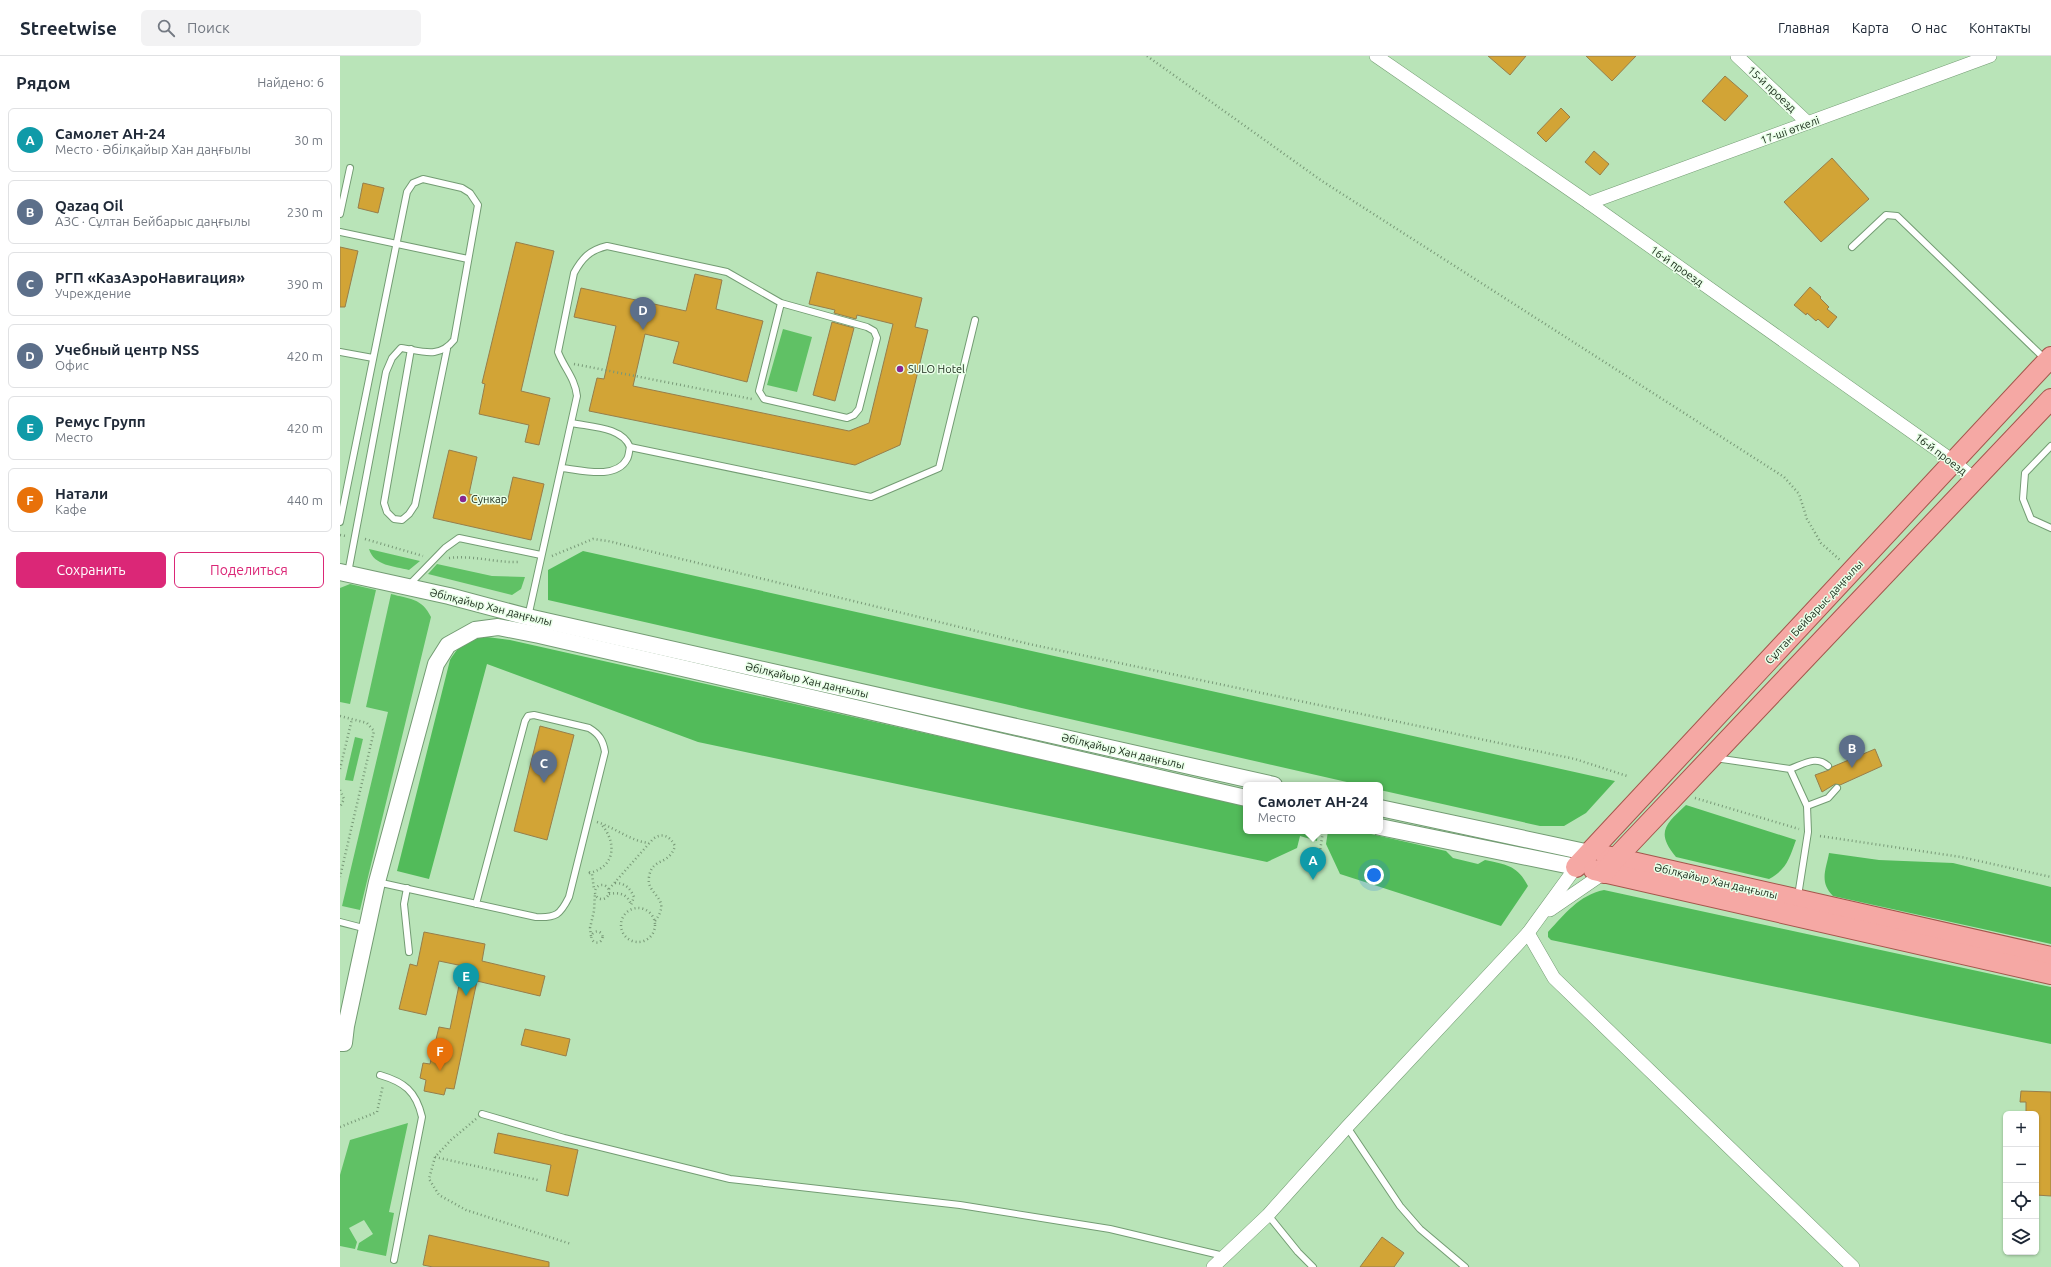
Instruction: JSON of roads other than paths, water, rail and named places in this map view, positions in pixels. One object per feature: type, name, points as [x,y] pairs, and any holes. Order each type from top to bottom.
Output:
[{"type":"main road","name":"Сұлтан Бейбарыс даңғылы","points":[[1576,867],[1652,784],[1852,572],[1952,461],[2049,359]]},
{"type":"main road","points":[[1610,865],[2051,399]]},
{"type":"main road","name":"Әбілқайыр Хан даңғылы","points":[[1590,853],[1610,865],[2051,974]]},
{"type":"main road","name":"Әбілқайыр Хан даңғылы","points":[[1576,867],[1610,865],[1798,900],[2051,957]]},
{"type":"street","name":"16-й проезд","points":[[1376,56],[1590,203],[1952,461],[1975,480]]},
{"type":"street","name":"15-й проезд","points":[[1737,56],[1808,123]]},
{"type":"street","name":"17-ші өткелі","points":[[1590,203],[1990,56]]},
{"type":"street","name":"Әбілқайыр Хан даңғылы","points":[[344,573],[449,596],[528,617],[1261,782]]},
{"type":"street","name":"Әбілқайыр Хан даңғылы","points":[[376,882],[436,664],[448,645],[475,630],[498,627],[1243,797]]},
{"type":"street","name":"Әбілқайыр Хан даңғылы","points":[[1383,809],[1590,853]]},
{"type":"street","name":"Әбілқайыр Хан даңғылы","points":[[1383,828],[1576,867]]},
{"type":"street","points":[[1542,916],[1610,865]]},
{"type":"street","points":[[1213,1267],[1268,1215],[1347,1127],[1528,933],[1542,916],[1576,867]]},
{"type":"street","points":[[342,1043],[376,882]]},
{"type":"street","points":[[1528,933],[1554,978],[1853,1267]]},
{"type":"lane","points":[[340,214],[350,168]]},
{"type":"lane","points":[[340,522],[407,192],[413,184],[423,180],[462,188],[470,193],[478,204],[454,340],[447,349],[415,505],[409,514],[402,520],[394,519],[386,512],[384,503],[412,350]]},
{"type":"lane","points":[[1852,247],[1886,215],[1897,216],[2049,359]]},
{"type":"lane","points":[[340,232],[468,259]]},
{"type":"lane","points":[[528,617],[577,396],[576,384],[558,352],[574,273],[580,262],[596,248],[607,246],[727,272],[781,303],[868,327],[874,331],[877,338],[859,409],[854,415],[846,418],[764,399],[759,391],[781,303]]},
{"type":"lane","points":[[630,447],[871,497],[939,468],[975,320]]},
{"type":"lane","points":[[344,573],[386,372],[392,358],[401,348],[436,353],[447,349]]},
{"type":"lane","points":[[340,352],[373,358]]},
{"type":"lane","points":[[562,468],[608,472],[619,467],[627,460],[630,447],[627,439],[619,433],[572,423]]},
{"type":"lane","points":[[2051,446],[2025,474],[2023,498],[2031,519],[2051,528]]},
{"type":"lane","points":[[407,587],[445,548],[459,538],[540,558]]},
{"type":"lane","points":[[376,882],[407,888],[476,904],[536,917],[551,917],[560,913],[567,902],[578,866],[605,752],[604,742],[596,732],[589,728],[534,715],[528,716],[524,721],[476,904]]},
{"type":"lane","points":[[1712,758],[1790,769],[1814,760],[1822,761],[1828,766]]},
{"type":"lane","points":[[1790,769],[1807,806],[1808,832],[1798,900]]},
{"type":"lane","points":[[1807,806],[1828,798],[1837,788]]},
{"type":"lane","points":[[407,888],[404,904],[409,952]]},
{"type":"lane","points":[[340,922],[366,929]]},
{"type":"lane","points":[[382,1076],[405,1086],[419,1105],[422,1117],[394,1260]]},
{"type":"lane","points":[[482,1114],[564,1138],[730,1179],[960,1205],[1110,1229],[1225,1256]]},
{"type":"lane","points":[[1347,1127],[1400,1206],[1420,1229],[1464,1267]]},
{"type":"lane","points":[[1268,1215],[1298,1252],[1313,1267]]},
{"type":"place","name":"Учебный центр NSS","points":[[643,330]]},
{"type":"place","name":"SULO Hotel","points":[[900,369]]},
{"type":"place","name":"Сункар","points":[[463,499]]},
{"type":"place","name":"Qazaq Oil","points":[[1852,768]]},
{"type":"place","name":"РГП «КазАэроНавигация»","points":[[544,783]]},
{"type":"place","name":"Самолет АН-24","points":[[1313,880]]},
{"type":"place","name":"Ремус Групп","points":[[466,996]]},
{"type":"place","name":"Натали","points":[[440,1071]]}]
